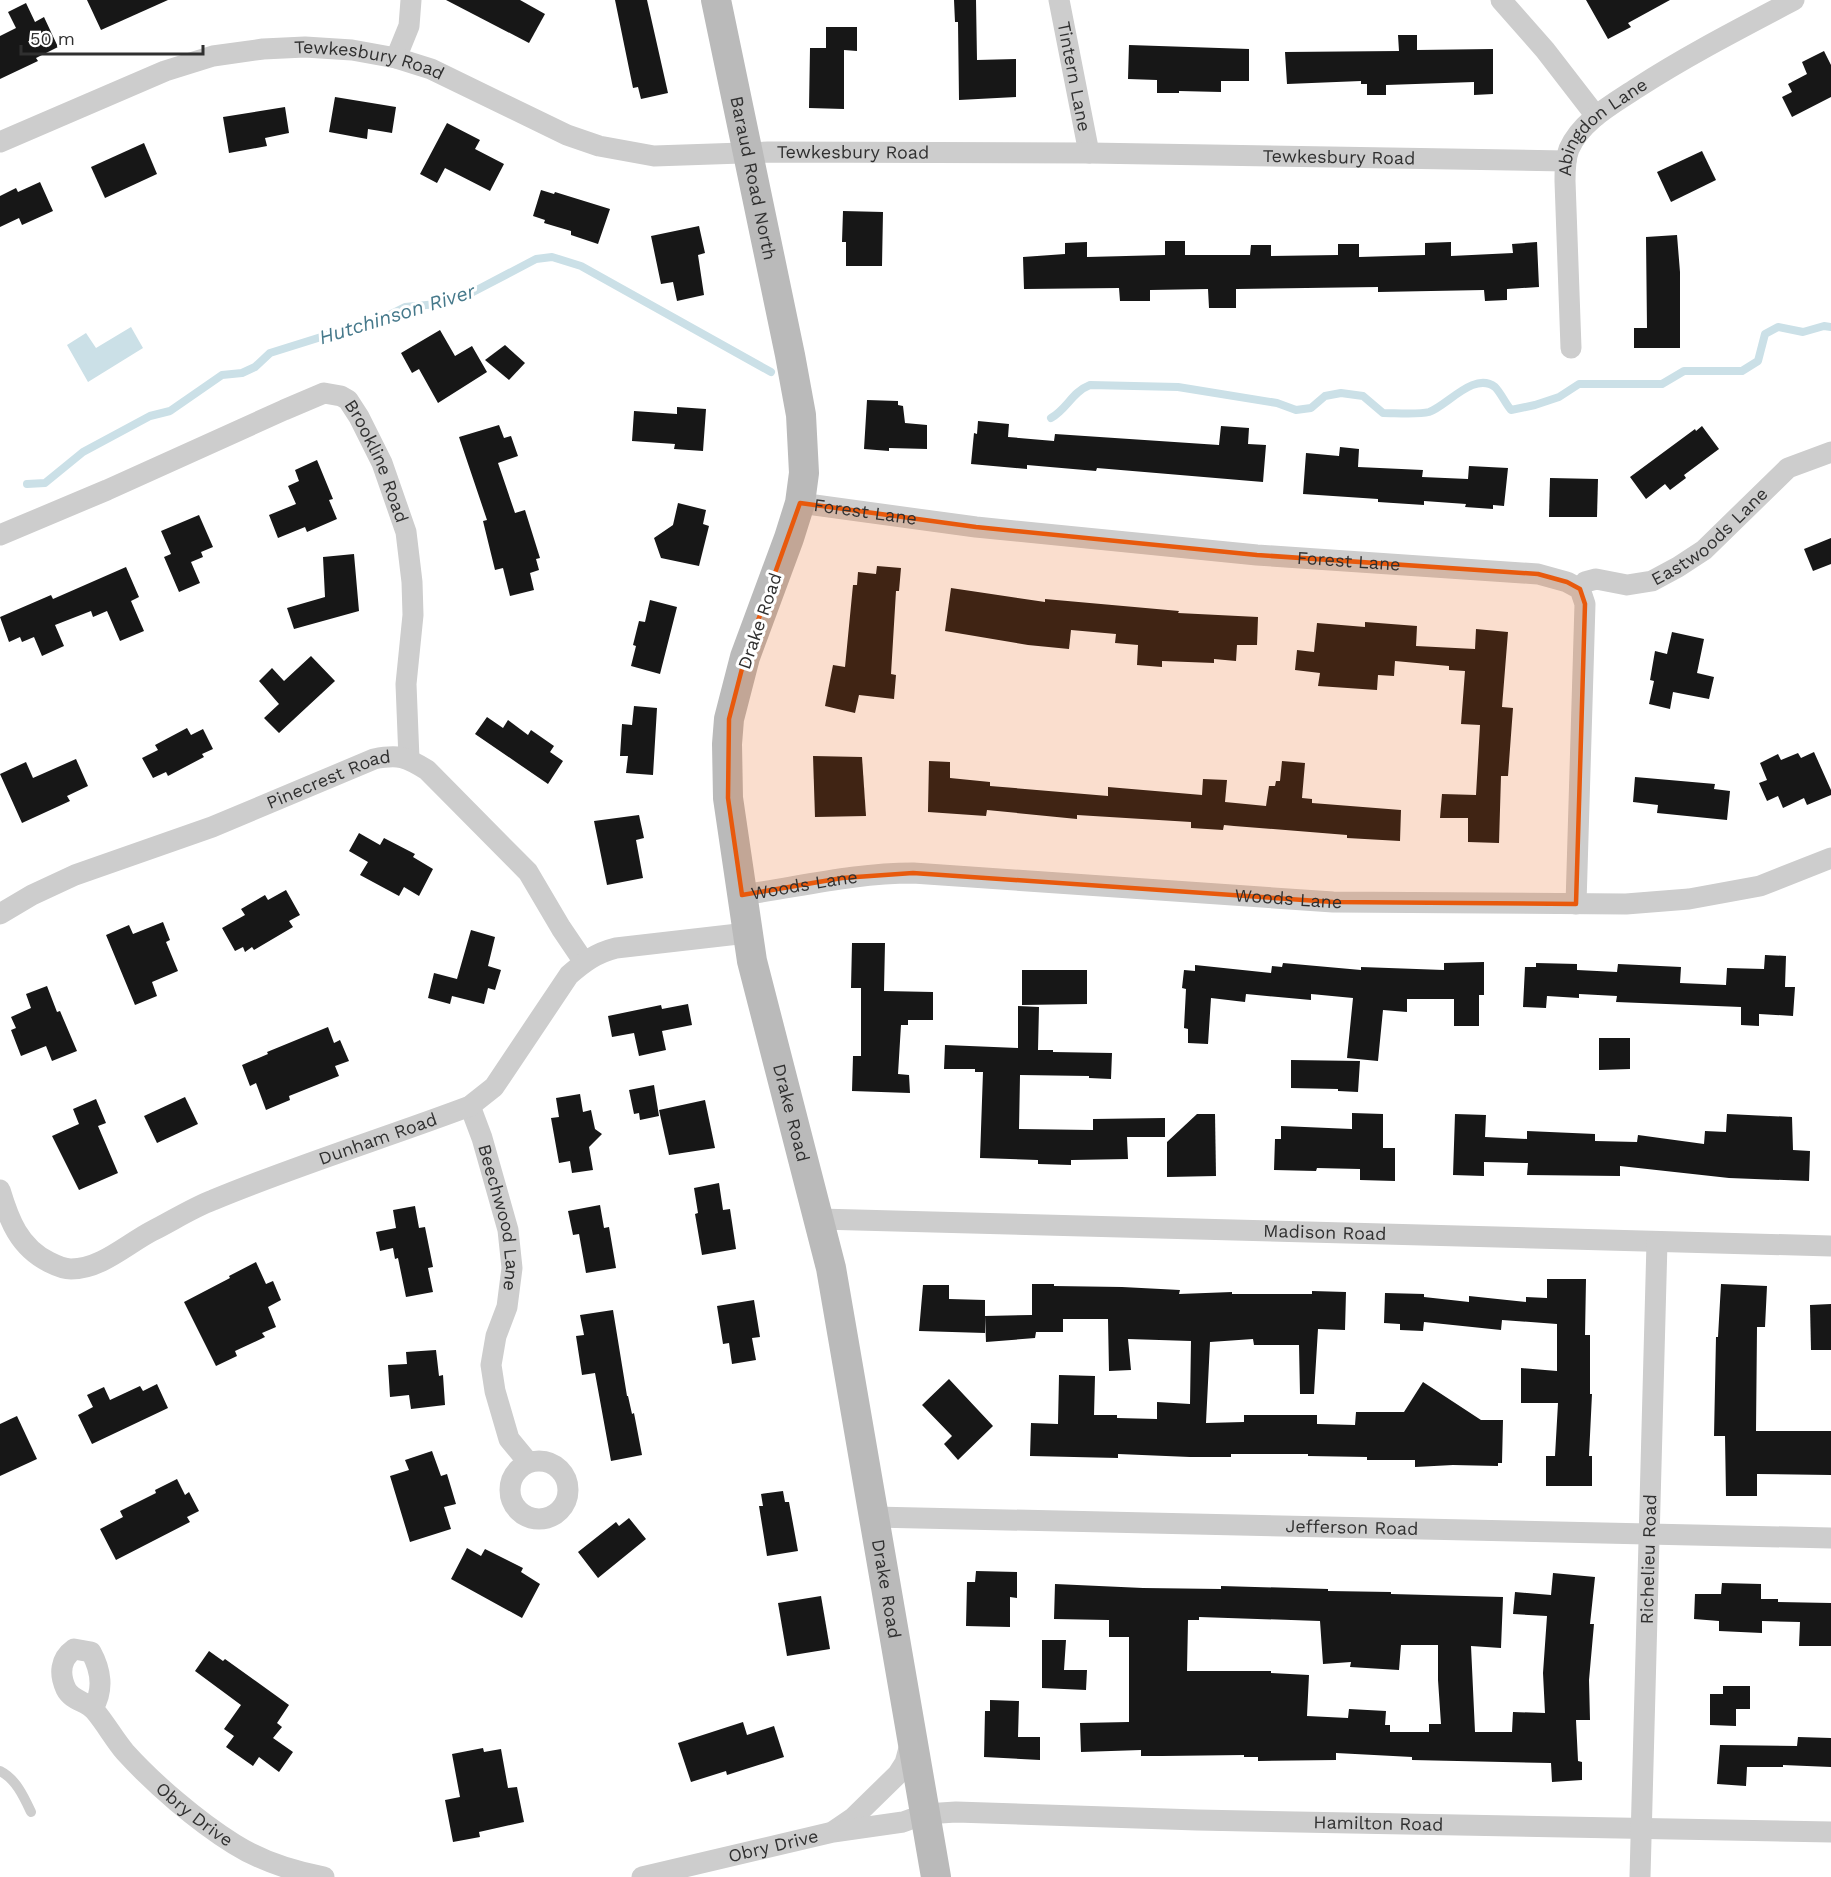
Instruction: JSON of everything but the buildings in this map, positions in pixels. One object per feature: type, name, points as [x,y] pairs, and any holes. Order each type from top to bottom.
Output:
[{"type":"street","points":[[396,58],[409,26],[411,0]]},
{"type":"street","name":"Baraud Road North","points":[[716,0],[790,355]]},
{"type":"street","name":"Tintern Lane","points":[[1059,0],[1089,153]]},
{"type":"street","points":[[1501,0],[1545,50],[1596,116]]},
{"type":"street","name":"Abingdon Lane","points":[[1571,348],[1566,161],[1569,148],[1596,116],[1684,57],[1794,0]]},
{"type":"street","name":"Tewkesbury Road","points":[[0,142],[165,71],[213,56],[305,46],[352,50],[396,58],[431,69],[567,135],[599,146],[654,156],[748,153],[1089,153],[1566,161]]},
{"type":"street","name":"Drake Road","points":[[790,355],[801,415],[804,473],[800,503],[745,657],[729,719],[728,798],[752,961],[831,1268],[936,1877]]},
{"type":"street","name":"Brookline Road","points":[[0,536],[324,393],[341,396],[348,400],[359,417],[382,463],[406,532],[413,615],[406,684],[409,759]]},
{"type":"street","name":"Eastwoods Lane","points":[[1580,589],[1585,582],[1596,579],[1627,585],[1652,581],[1678,567],[1704,550],[1788,468],[1831,452]]},
{"type":"street","name":"Forest Lane","points":[[800,503],[976,527],[1245,554],[1538,574],[1567,582],[1580,589]]},
{"type":"street","points":[[1576,904],[1585,604],[1580,589]]},
{"type":"street","name":"Pinecrest Road","points":[[0,914],[32,895],[75,875],[212,827],[374,759],[393,755],[409,759],[427,770],[528,872],[584,962]]},
{"type":"street","name":"Woods Lane","points":[[742,895],[842,878],[882,873],[913,873],[1333,902],[1576,904],[1647,902],[1689,899],[1760,886],[1831,858]]},
{"type":"street","name":"Dunham Road","points":[[0,1190],[8,1216],[18,1236],[39,1257],[69,1269],[109,1257],[140,1237],[212,1200],[470,1106],[494,1087],[569,975],[599,952],[616,948],[747,933]]},
{"type":"street","name":"Beechwood Lane","points":[[470,1106],[482,1138],[508,1230],[512,1268],[507,1307],[496,1336],[491,1365],[495,1391],[509,1439],[528,1462]]},
{"type":"street","name":"Madison Road","points":[[819,1220],[1831,1246]]},
{"type":"street","name":"Richelieu Road","points":[[1640,1877],[1657,1242]]},
{"type":"street","name":"Jefferson Road","points":[[874,1517],[1831,1538]]},
{"type":"street","name":"Obry Drive","points":[[93,1708],[124,1751],[197,1818],[270,1870],[324,1877]]},
{"type":"street","name":"Obry Drive","points":[[833,1832],[852,1818],[898,1773],[905,1763],[912,1735]]},
{"type":"street","name":"Hamilton Road","points":[[925,1814],[956,1812],[1197,1820],[1831,1833]]},
{"type":"street","name":"Obry Drive","points":[[642,1877],[833,1832],[903,1822],[925,1814]]},
{"type":"lane","points":[[0,1772],[8,1775],[21,1791],[31,1812]]},
{"type":"highlighted area","points":[[800,503],[976,527],[1257,555],[1538,574],[1567,582],[1580,589],[1585,604],[1576,904],[1333,902],[913,873],[842,878],[742,895],[728,798],[729,719],[745,657]]},
{"type":"water","points":[[131,327],[143,348],[88,382],[67,345],[86,333],[96,348]]},
{"type":"waterway","name":"Hutchinson River","points":[[27,484],[45,483],[83,452],[150,416],[170,411],[222,375],[242,373],[255,367],[270,353],[385,317],[405,307],[437,304],[473,292],[536,259],[552,257],[581,266],[771,372]]},
{"type":"waterway","name":"Hutchinson River","points":[[1051,418],[1090,385],[1178,387],[1277,403],[1296,410],[1311,408],[1325,396],[1341,393],[1363,396],[1383,413],[1413,414],[1429,412],[1470,386],[1487,383],[1495,387],[1511,410],[1559,397],[1579,384],[1662,384],[1684,371],[1742,371],[1758,361],[1765,334],[1778,327],[1803,332],[1824,326],[1831,327]]}]
